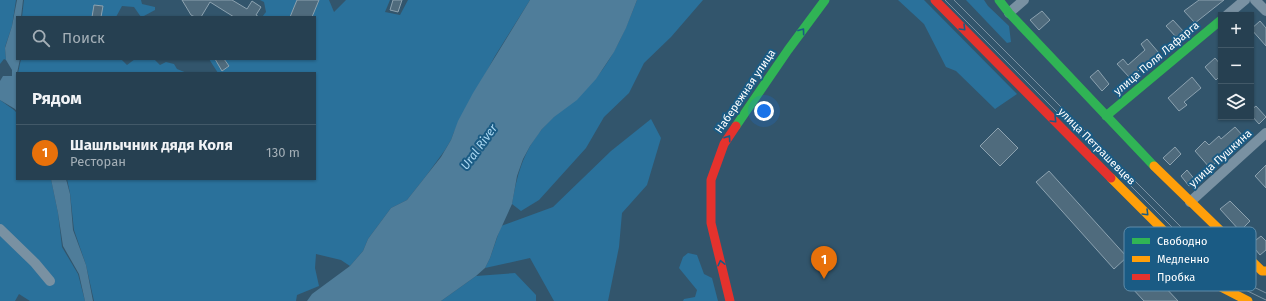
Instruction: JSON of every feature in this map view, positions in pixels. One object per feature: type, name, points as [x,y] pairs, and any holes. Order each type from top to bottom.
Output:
[{"type":"main road","name":"Набережная улица","points":[[730,301],[711,223],[711,180],[724,144],[788,50],[825,0]]},
{"type":"main road","name":"улица Петрашевцев","points":[[935,0],[1160,227]]},
{"type":"main road","points":[[999,0],[1009,13],[1106,116],[1190,202],[1217,227]]},
{"type":"main road","name":"улица Поля Лафарга","points":[[1106,116],[1218,23]]},
{"type":"main road","points":[[1256,264],[1264,271]]},
{"type":"main road","name":"улица Петрашевцев","points":[[1227,291],[1246,301]]},
{"type":"street","points":[[1009,13],[1024,0]]},
{"type":"street","points":[[1231,12],[1245,0]]},
{"type":"street","points":[[1255,0],[1266,11]]},
{"type":"street","name":"улица Пушкина","points":[[1190,202],[1266,133]]},
{"type":"street","points":[[0,229],[50,281]]},
{"type":"shaded area","points":[[0,0],[16,0],[12,26],[5,47],[6,60],[4,59],[0,64]]},
{"type":"shaded area","points":[[24,0],[141,0],[142,4],[155,7],[155,10],[144,16],[140,16],[134,7],[122,6],[117,16],[22,16]]},
{"type":"shaded area","points":[[260,0],[297,0],[290,16],[263,16],[266,12],[264,2]]},
{"type":"shaded area","points":[[319,0],[329,0],[334,12],[346,0],[390,0],[385,12],[400,15],[408,0],[530,0],[495,56],[445,150],[407,200],[391,208],[368,239],[363,251],[350,266],[341,260],[316,254],[315,268],[319,286],[297,295],[296,301],[94,301],[86,265],[74,230],[67,180],[316,180],[316,72],[217,72],[210,60],[316,60],[316,16],[312,16]]},
{"type":"shaded area","points":[[637,0],[703,0],[671,37],[644,63],[629,93],[604,117],[586,148],[539,200],[521,211],[512,204],[516,183],[525,155],[535,138],[548,122],[590,85],[603,69],[620,41]]},
{"type":"shaded area","points":[[898,0],[924,0],[1017,94],[995,109],[956,71],[946,67],[924,24]]},
{"type":"shaded area","points":[[966,0],[984,0],[988,6],[1009,26],[1011,42],[1007,43]]},
{"type":"shaded area","points":[[21,60],[122,60],[127,65],[134,60],[155,60],[160,65],[166,62],[174,64],[177,69],[184,72],[18,72]]},
{"type":"shaded area","points":[[0,100],[16,112],[16,180],[51,180],[58,213],[62,247],[78,274],[85,301],[30,301],[19,294],[15,301],[0,301]]},
{"type":"shaded area","points":[[651,119],[661,138],[647,185],[622,213],[619,247],[608,301],[554,301],[530,258],[485,268],[501,226],[553,207],[611,151]]},
{"type":"shaded area","points":[[688,253],[697,255],[704,274],[712,278],[718,301],[683,301],[684,299],[695,297],[697,290],[679,268],[683,257]]},
{"type":"shaded area","points":[[515,273],[536,295],[536,301],[441,301],[476,276]]},
{"type":"water","points":[[17,0],[23,0],[21,16],[16,16],[16,60],[20,60],[16,72],[16,110],[0,100],[0,81],[3,76],[12,76],[12,70],[6,60],[5,48],[12,26]]},
{"type":"water","name":"Ural River","points":[[530,0],[637,0],[626,28],[614,52],[596,79],[577,100],[554,117],[542,129],[530,146],[523,159],[517,176],[512,204],[485,268],[441,301],[307,301],[312,294],[350,266],[363,251],[368,239],[391,208],[407,200],[441,157],[451,140],[458,121],[473,93]]},
{"type":"water","points":[[51,180],[66,180],[70,194],[73,230],[86,265],[93,301],[85,301],[79,274],[63,246]]},
{"type":"building","points":[[182,0],[232,0],[247,9],[252,1],[261,7],[256,15],[258,16],[232,16],[210,2],[202,16],[191,15]]},
{"type":"building","points":[[297,0],[319,0],[312,16],[290,16]]},
{"type":"building","points":[[393,0],[402,0],[398,12],[390,10]]},
{"type":"building","points":[[1199,0],[1224,0],[1195,23],[1184,11]]},
{"type":"building","points":[[94,5],[103,6],[101,16],[92,16]]},
{"type":"building","points":[[1042,11],[1050,20],[1039,30],[1030,20]]},
{"type":"building","points":[[1173,20],[1184,32],[1177,38],[1166,26]]},
{"type":"building","points":[[1260,21],[1266,28],[1266,46],[1254,32],[1254,26]]},
{"type":"building","points":[[1147,39],[1159,53],[1130,78],[1117,64],[1123,59],[1128,65],[1145,50],[1141,44]]},
{"type":"building","points":[[1215,58],[1218,62],[1218,78],[1216,80],[1205,67]]},
{"type":"building","points":[[216,60],[225,60],[229,66],[222,71]]},
{"type":"building","points":[[1098,70],[1109,84],[1102,91],[1090,77]]},
{"type":"building","points":[[1192,77],[1201,88],[1184,102],[1187,105],[1179,111],[1168,98]]},
{"type":"building","points":[[1256,106],[1266,117],[1259,124],[1254,118],[1254,108]]},
{"type":"building","points":[[1235,127],[1244,137],[1224,157],[1223,156],[1210,168],[1195,151],[1205,141],[1209,145],[1219,136],[1221,139]]},
{"type":"building","points":[[998,128],[1018,148],[1000,166],[980,146]]},
{"type":"building","points":[[1175,147],[1181,154],[1170,165],[1163,158]]},
{"type":"building","points":[[1266,165],[1266,188],[1255,176]]},
{"type":"building","points":[[1187,170],[1196,181],[1189,186],[1181,176]]},
{"type":"building","points":[[1049,171],[1124,254],[1124,260],[1114,269],[1036,182]]},
{"type":"building","points":[[1230,201],[1250,221],[1244,227],[1236,227],[1220,209]]},
{"type":"building","points":[[1261,236],[1266,241],[1266,250],[1260,255],[1256,250],[1256,240]]},
{"type":"building","points":[[1135,291],[1169,291],[1178,301],[1144,301]]},
{"type":"tram line","points":[[945,0],[1172,227]]},
{"type":"tram line","points":[[954,0],[1181,227]]},
{"type":"tram line","points":[[1256,288],[1266,293]]},
{"type":"tram line","points":[[1248,291],[1266,300]]},
{"type":"traffic: fast","points":[[736,126],[788,50],[825,0]]},
{"type":"traffic: fast","points":[[999,0],[1009,13],[1154,166]]},
{"type":"traffic: fast","points":[[1106,116],[1218,23]]},
{"type":"traffic: slow","points":[[1154,166],[1217,227]]},
{"type":"traffic: slow","points":[[1111,178],[1160,227]]},
{"type":"traffic: slow","points":[[1256,265],[1262,271],[1266,271]]},
{"type":"traffic: slow","points":[[1229,291],[1248,301]]},
{"type":"traffic: jam","points":[[935,0],[1111,178]]},
{"type":"traffic: jam","points":[[730,301],[711,223],[711,180],[724,144],[736,126]]},
{"type":"place","name":"Шашлычник дядя Коля","points":[[824,279]]}]
